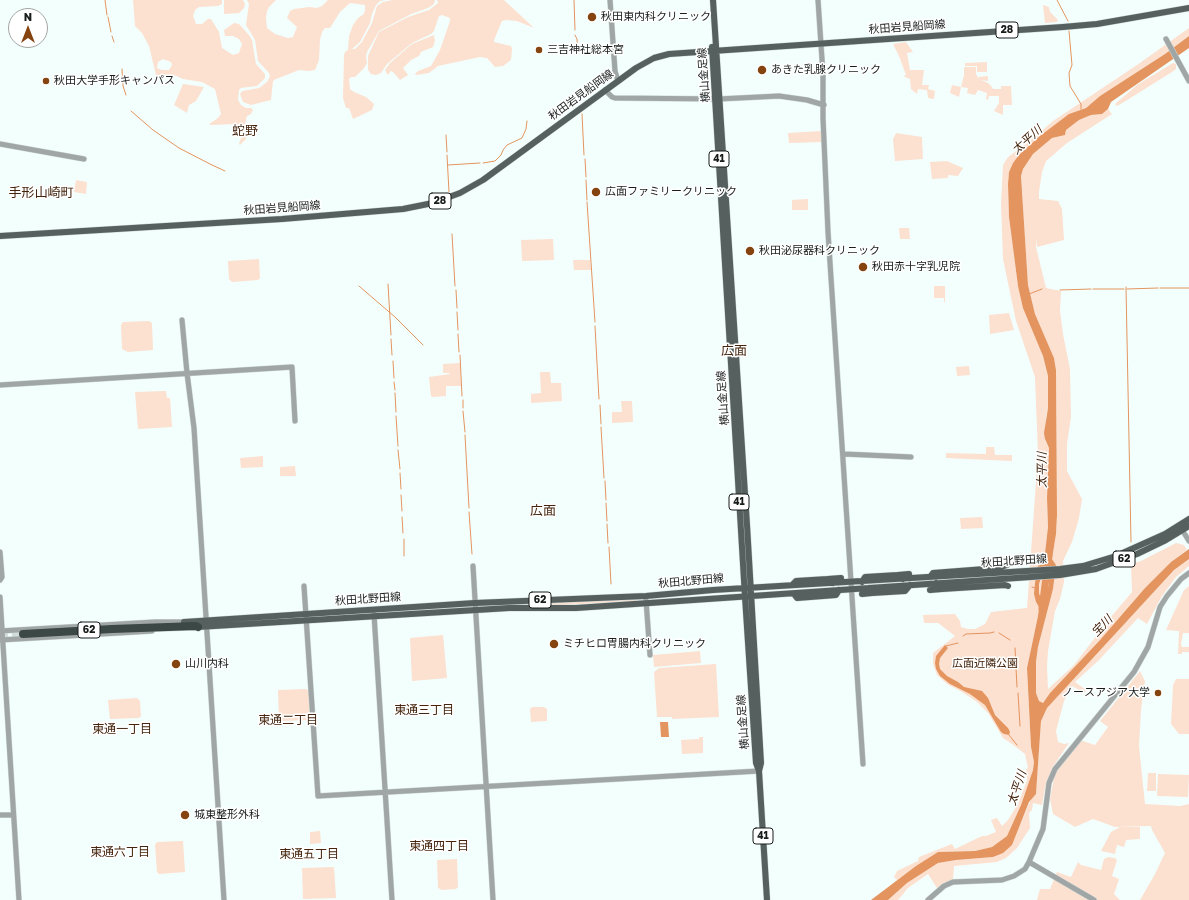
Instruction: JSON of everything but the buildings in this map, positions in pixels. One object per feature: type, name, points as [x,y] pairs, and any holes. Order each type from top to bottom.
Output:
[{"type":"highway","name":"62","points":[[155,627],[184,622]]},
{"type":"highway","name":"62","points":[[23,634],[204,625]]},
{"type":"main road","name":"横山金足線","points":[[709,0],[714,50],[748,596],[756,763],[759,771],[766,900]]},
{"type":"main road","name":"横山金足線","points":[[713,0],[714,50]]},
{"type":"main road","name":"秋田岩見船岡線","points":[[0,236],[277,219],[403,209],[427,205],[460,193],[483,180],[605,90],[643,64],[659,56],[674,53],[1071,26],[1110,22],[1189,8]]},
{"type":"main road","name":"秋田北野田線","points":[[1181,528],[1189,519]]},
{"type":"main road","name":"秋田北野田線","points":[[184,622],[204,625],[306,621],[475,603],[646,596],[792,586],[831,581],[870,591],[910,585],[936,584],[1060,572],[1116,556],[1165,534],[1189,526]]},
{"type":"main road","points":[[930,577],[934,573],[985,569],[1007,565]]},
{"type":"main road","points":[[900,577],[909,574]]},
{"type":"main road","name":"秋田北野田線","points":[[204,625],[306,614],[509,608],[576,608],[794,594],[839,590],[862,582],[900,577],[1033,575]]},
{"type":"main road","points":[[831,581],[841,578]]},
{"type":"main road","points":[[936,584],[942,589]]},
{"type":"main road","points":[[930,590],[1008,586]]},
{"type":"main road","points":[[862,594],[870,591]]},
{"type":"street","points":[[610,0],[615,71],[618,81]]},
{"type":"street","points":[[818,0],[824,105],[823,118],[828,232],[838,397],[844,454],[863,764]]},
{"type":"street","points":[[1166,38],[1189,81]]},
{"type":"street","points":[[605,90],[615,98],[717,99],[779,96],[807,100],[824,105]]},
{"type":"street","points":[[0,144],[84,159]]},
{"type":"street","points":[[182,320],[194,428],[204,625],[224,900]]},
{"type":"street","points":[[0,385],[292,367],[295,421]]},
{"type":"street","points":[[844,454],[912,457]]},
{"type":"street","points":[[1181,528],[1189,541]]},
{"type":"street","points":[[0,552],[2,577],[0,580]]},
{"type":"street","points":[[473,566],[493,900]]},
{"type":"street","points":[[928,900],[949,884],[958,881],[986,881],[1008,878],[1019,874],[1029,862],[1043,829],[1049,783],[1055,769],[1134,672],[1148,647],[1160,607],[1181,579],[1189,573]]},
{"type":"street","points":[[304,586],[318,796],[759,771]]},
{"type":"street","points":[[646,596],[650,655]]},
{"type":"street","points":[[0,597],[1,640],[19,900]]},
{"type":"street","points":[[374,613],[392,900]]},
{"type":"street","points":[[1,631],[143,622],[184,622]]},
{"type":"street","points":[[1,640],[139,632],[204,625]]},
{"type":"street","points":[[0,814],[13,815]]},
{"type":"street","points":[[1029,862],[1094,900]]},
{"type":"green space","points":[[133,0],[222,0],[222,4],[218,6],[199,7],[195,10],[193,16],[196,24],[202,24],[208,19],[211,19],[219,32],[222,48],[233,55],[239,53],[242,44],[239,39],[233,36],[225,36],[224,30],[234,23],[239,24],[252,40],[256,64],[265,74],[265,78],[257,86],[241,88],[239,90],[238,100],[241,105],[253,110],[251,114],[247,116],[245,124],[246,139],[240,145],[242,135],[238,126],[234,124],[209,124],[221,114],[215,89],[202,82],[183,79],[174,75],[156,75],[149,46],[142,33],[135,26]],"holes":[[[163,59],[171,62],[172,65],[169,70],[157,68],[158,62]]]},
{"type":"green space","points":[[224,0],[243,0],[245,4],[244,8],[239,13],[224,14]]},
{"type":"green space","points":[[247,0],[276,0],[267,11],[267,28],[275,34],[288,38],[293,37],[297,27],[287,18],[290,11],[294,9],[309,7],[317,8],[322,6],[328,0],[386,0],[380,1],[376,5],[370,23],[360,42],[352,49],[355,49],[362,42],[372,23],[377,6],[383,2],[393,0],[435,0],[434,4],[428,8],[411,14],[379,31],[367,52],[367,63],[364,68],[355,77],[351,77],[349,79],[350,89],[366,97],[374,104],[372,110],[353,119],[349,108],[346,108],[343,98],[344,55],[348,50],[349,36],[353,25],[358,18],[364,14],[365,5],[350,3],[340,12],[330,28],[325,28],[322,32],[320,40],[319,60],[315,70],[299,70],[276,79],[273,81],[271,100],[251,105],[243,102],[240,94],[242,91],[259,88],[267,82],[270,76],[258,61],[255,40],[246,25],[249,4]]},
{"type":"green space","points":[[437,0],[504,0],[534,28],[517,21],[502,21],[494,42],[511,46],[512,49],[511,60],[503,66],[495,67],[487,58],[480,57],[438,66],[429,73],[416,75],[415,74],[418,71],[431,66],[440,50],[450,21],[450,18],[442,15],[439,16],[434,31],[431,34],[412,43],[387,64],[381,73],[376,75],[371,74],[368,70],[368,56],[379,32],[408,17],[429,10],[438,3]]},
{"type":"green space","points":[[1043,5],[1049,7],[1050,12],[1058,20],[1057,22],[1045,23]]},
{"type":"green space","name":"広面近隣公園","points":[[1189,28],[1189,36],[1165,54],[1100,96],[1086,108],[1070,114],[1013,163],[1009,172],[1009,217],[1018,286],[1043,356],[1048,376],[1048,408],[1045,440],[1049,448],[1047,498],[1048,527],[1036,602],[1039,607],[1038,616],[1027,668],[1031,747],[1034,762],[1033,770],[1021,805],[1007,836],[992,847],[975,851],[938,852],[897,880],[894,877],[897,871],[918,861],[919,857],[952,844],[955,849],[982,836],[996,832],[991,820],[997,818],[1002,826],[1008,820],[1018,804],[1027,780],[1026,769],[1028,768],[1025,754],[1003,738],[988,713],[977,702],[947,684],[937,675],[933,664],[933,653],[955,636],[938,623],[924,623],[923,615],[955,614],[960,621],[961,627],[975,629],[985,624],[991,612],[1027,608],[1038,454],[1035,377],[1016,321],[1003,259],[1001,204],[1003,165],[1008,157],[1030,141],[1053,121]]},
{"type":"green space","points":[[434,35],[435,41],[433,47],[421,52],[419,56],[411,60],[403,68],[408,75],[400,80],[391,71],[388,75],[385,70],[390,63],[412,44]]},
{"type":"green space","points":[[906,42],[913,52],[907,53],[910,70],[924,70],[922,85],[929,85],[928,89],[935,91],[934,99],[928,98],[927,90],[918,89],[917,94],[911,89],[910,79],[903,76],[906,75],[893,44]]},
{"type":"green space","points":[[987,62],[987,72],[977,72],[977,66],[965,66],[965,63]]},
{"type":"green space","points":[[1173,63],[1176,64],[1176,69],[1172,72],[1117,106],[1115,104],[1137,85]]},
{"type":"green space","points":[[964,67],[976,67],[976,74],[978,78],[980,80],[978,77],[988,76],[988,81],[981,80],[988,83],[993,89],[1001,89],[1001,86],[1011,86],[1012,105],[1003,105],[1003,115],[994,111],[999,103],[999,96],[989,96],[988,100],[986,99],[987,93],[978,90],[975,95],[967,93],[968,88],[961,87]]},
{"type":"green space","points":[[183,84],[204,87],[196,101],[189,105],[187,113],[174,105]]},
{"type":"green space","points":[[952,85],[961,87],[959,97],[950,93]]},
{"type":"green space","points":[[1108,109],[1112,114],[1067,143],[1046,161],[1042,172],[1039,192],[1039,199],[1058,201],[1062,209],[1064,240],[1037,247],[1036,238],[1036,247],[1046,288],[1061,291],[1060,311],[1070,369],[1071,417],[1067,444],[1067,471],[1082,499],[1079,518],[1072,542],[1063,561],[1064,582],[1060,599],[1055,611],[1048,651],[1048,689],[1074,665],[1132,592],[1131,564],[1141,561],[1176,543],[1184,545],[1187,550],[1171,562],[1145,588],[1100,640],[1050,693],[1043,703],[1039,701],[1036,693],[1036,662],[1038,647],[1053,589],[1056,565],[1052,559],[1057,515],[1056,370],[1054,358],[1035,314],[1028,285],[1021,176],[1023,169],[1033,154],[1052,138],[1065,135],[1066,130],[1079,120],[1091,115],[1102,114]]},
{"type":"green space","points":[[822,131],[823,142],[789,143],[788,133]]},
{"type":"green space","points":[[896,133],[922,137],[923,159],[895,161],[893,139]]},
{"type":"green space","points":[[947,161],[963,168],[958,176],[948,175],[948,178],[932,179],[930,162]]},
{"type":"green space","points":[[76,180],[87,182],[86,194],[74,192]]},
{"type":"green space","points":[[808,199],[808,210],[792,210],[792,200]]},
{"type":"green space","points":[[899,228],[909,228],[910,239],[900,239]]},
{"type":"green space","points":[[553,239],[554,260],[522,261],[521,240]]},
{"type":"green space","points":[[259,259],[260,278],[258,280],[232,282],[229,279],[228,261]]},
{"type":"green space","points":[[573,260],[590,260],[591,270],[574,270]]},
{"type":"green space","points":[[934,286],[945,286],[945,302],[944,298],[934,298]]},
{"type":"green space","points":[[1009,313],[1014,330],[990,334],[989,315]]},
{"type":"green space","points":[[149,321],[152,323],[153,350],[128,352],[122,349],[121,325],[123,322]]},
{"type":"green space","points":[[460,363],[461,386],[446,386],[446,396],[432,397],[429,377],[450,374],[443,373],[443,364]]},
{"type":"green space","points":[[969,366],[970,375],[957,376],[956,367]]},
{"type":"green space","points":[[540,372],[550,372],[551,383],[561,383],[562,401],[531,403],[531,394],[541,393]]},
{"type":"green space","points":[[166,391],[167,398],[170,398],[172,427],[138,429],[135,392]]},
{"type":"green space","points":[[621,401],[632,401],[633,422],[612,423],[612,412],[622,412]]},
{"type":"green space","points":[[986,447],[994,447],[995,455],[1012,455],[1012,461],[946,458],[946,453],[986,454]]},
{"type":"green space","points":[[263,456],[263,467],[241,468],[240,458]]},
{"type":"green space","points":[[295,466],[296,476],[280,476],[280,467]]},
{"type":"green space","points":[[982,517],[983,528],[961,529],[960,518]]},
{"type":"green space","points":[[1189,559],[1189,566],[1176,577],[1162,596],[1147,624],[1138,618],[1099,660],[1075,682],[1086,690],[1085,693],[1072,686],[1064,701],[1056,731],[1058,742],[1064,744],[1069,743],[1052,768],[1045,788],[1042,805],[1033,803],[1032,810],[1029,813],[1030,828],[1017,848],[1006,858],[997,862],[954,866],[953,880],[937,888],[928,874],[908,888],[898,900],[888,900],[907,883],[938,863],[993,857],[1012,845],[1031,799],[1036,794],[1041,721],[1047,708],[1174,570]]},
{"type":"green space","points":[[1051,564],[1045,599],[1041,600],[1039,584],[1046,565]]},
{"type":"green space","points":[[1189,586],[1189,633],[1183,633],[1181,644],[1182,647],[1189,647],[1189,652],[1182,652],[1182,654],[1178,654],[1179,631],[1166,630],[1184,590]]},
{"type":"green space","points":[[636,599],[636,601],[563,605],[529,604]]},
{"type":"green space","points":[[443,635],[447,678],[412,681],[410,638]]},
{"type":"green space","points":[[700,651],[701,663],[654,667],[653,655]]},
{"type":"green space","points":[[716,664],[719,717],[672,719],[672,717],[657,717],[654,672],[659,668]]},
{"type":"green space","points":[[1140,671],[1145,681],[1141,710],[1139,746],[1145,804],[1180,806],[1189,804],[1189,900],[1140,900],[1165,853],[1151,826],[1115,827],[1093,819],[1075,827],[1053,814],[1050,799],[1055,773],[1080,740],[1095,745],[1108,727],[1100,721]]},
{"type":"green space","points":[[1176,679],[1189,679],[1189,734],[1179,734],[1171,724],[1173,685]]},
{"type":"green space","points":[[306,689],[309,691],[310,720],[279,721],[278,690]]},
{"type":"green space","points":[[137,698],[140,701],[141,716],[139,718],[110,719],[108,700]]},
{"type":"green space","points":[[532,707],[544,707],[547,709],[547,721],[531,722],[530,709]]},
{"type":"green space","points":[[699,737],[703,737],[703,753],[682,754],[681,740],[699,739]]},
{"type":"green space","points":[[1148,773],[1156,773],[1156,791],[1147,791]]},
{"type":"green space","points":[[1158,774],[1189,775],[1188,797],[1157,796]]},
{"type":"green space","points":[[1120,827],[1140,827],[1140,839],[1126,840],[1124,847],[1117,845],[1115,854],[1101,851],[1111,832]]},
{"type":"green space","points":[[320,831],[321,843],[310,844],[310,832]]},
{"type":"green space","points":[[183,841],[185,872],[159,874],[157,872],[155,845],[157,842]]},
{"type":"green space","points":[[1108,857],[1115,858],[1117,860],[1112,876],[1119,879],[1114,894],[1120,900],[1037,900],[1040,889],[1050,889],[1057,872],[1071,877],[1078,862],[1081,865],[1101,870],[1104,859]]},
{"type":"green space","points":[[457,859],[458,887],[456,889],[442,890],[438,888],[437,860]]},
{"type":"green space","points":[[334,867],[336,898],[303,899],[302,868]]},
{"type":"shaded area","points":[[1189,36],[1189,48],[1111,102],[1108,109],[1102,114],[1091,115],[1079,120],[1066,130],[1065,135],[1052,138],[1033,154],[1023,169],[1021,176],[1028,285],[1035,314],[1054,358],[1056,370],[1057,515],[1052,559],[1056,565],[1053,589],[1038,647],[1036,662],[1036,693],[1039,701],[1043,703],[1050,693],[1100,640],[1145,588],[1171,562],[1189,549],[1189,559],[1174,570],[1047,708],[1041,721],[1036,794],[1029,802],[1012,845],[1003,853],[993,857],[938,863],[907,883],[888,900],[871,900],[916,866],[938,852],[975,851],[992,847],[1007,836],[1021,805],[1033,770],[1034,762],[1031,747],[1027,668],[1039,607],[1034,594],[1035,583],[1038,566],[1042,558],[1044,558],[1048,527],[1047,498],[1049,448],[1044,433],[1048,408],[1048,376],[1043,356],[1023,308],[1018,286],[1009,217],[1009,172],[1019,155],[1040,136],[1069,114],[1086,108],[1100,96],[1165,54]],"holes":[[[1051,564],[1045,599],[1041,599],[1039,584],[1045,566]]]},
{"type":"shaded area","points":[[945,645],[948,648],[940,658],[940,669],[947,676],[964,687],[982,691],[988,698],[995,715],[1008,728],[1010,732],[1009,735],[1001,732],[985,705],[970,694],[950,684],[940,676],[936,669],[936,656]]},
{"type":"shaded area","points":[[660,722],[668,722],[669,737],[661,737]]},
{"type":"waterway","points":[[105,0],[107,15]]},
{"type":"waterway","points":[[574,0],[575,30]]},
{"type":"waterway","points":[[1057,0],[1068,21]]},
{"type":"waterway","points":[[108,17],[111,32]]},
{"type":"waterway","points":[[1069,31],[1072,65],[1069,73],[1070,86],[1081,104],[1081,109]]},
{"type":"waterway","points":[[575,35],[577,39],[578,53]]},
{"type":"waterway","points":[[112,36],[114,42]]},
{"type":"waterway","points":[[122,69],[123,86],[126,95]]},
{"type":"waterway","points":[[131,111],[153,130],[179,148],[225,171]]},
{"type":"waterway","points":[[582,114],[584,155]]},
{"type":"waterway","points":[[483,163],[495,161],[507,145],[522,138],[526,129],[527,121]]},
{"type":"waterway","points":[[446,135],[447,152]]},
{"type":"waterway","points":[[447,155],[449,192]]},
{"type":"waterway","points":[[585,159],[586,177]]},
{"type":"waterway","points":[[448,165],[480,163]]},
{"type":"waterway","points":[[586,180],[587,200]]},
{"type":"waterway","points":[[587,202],[595,322]]},
{"type":"waterway","points":[[452,234],[455,286]]},
{"type":"waterway","points":[[388,284],[391,335]]},
{"type":"waterway","points":[[359,286],[395,317],[423,345]]},
{"type":"waterway","points":[[1126,287],[1131,542]]},
{"type":"waterway","points":[[1127,289],[1158,288]]},
{"type":"waterway","points":[[1160,288],[1189,288]]},
{"type":"waterway","points":[[1029,294],[1042,289]]},
{"type":"waterway","points":[[1060,290],[1091,289]]},
{"type":"waterway","points":[[1093,289],[1124,289]]},
{"type":"waterway","points":[[456,290],[457,308]]},
{"type":"waterway","points":[[457,312],[458,330]]},
{"type":"waterway","points":[[595,326],[599,399]]},
{"type":"waterway","points":[[458,334],[459,352]]},
{"type":"waterway","points":[[391,339],[392,355]]},
{"type":"waterway","points":[[460,355],[462,396]]},
{"type":"waterway","points":[[393,361],[394,378]]},
{"type":"waterway","points":[[394,382],[395,390]]},
{"type":"waterway","points":[[395,393],[396,412]]},
{"type":"waterway","points":[[463,400],[463,408]]},
{"type":"waterway","points":[[600,405],[601,424]]},
{"type":"waterway","points":[[463,411],[465,432]]},
{"type":"waterway","points":[[396,416],[398,446]]},
{"type":"waterway","points":[[601,427],[604,478]]},
{"type":"waterway","points":[[465,435],[469,508]]},
{"type":"waterway","points":[[398,450],[400,469]]},
{"type":"waterway","points":[[400,473],[401,489]]},
{"type":"waterway","points":[[605,481],[606,500]]},
{"type":"waterway","points":[[401,495],[402,511]]},
{"type":"waterway","points":[[606,503],[607,521]]},
{"type":"waterway","points":[[469,512],[472,554]]},
{"type":"waterway","points":[[402,517],[403,533]]},
{"type":"waterway","points":[[607,524],[608,543]]},
{"type":"waterway","points":[[404,539],[404,556]]},
{"type":"waterway","points":[[609,547],[611,584]]},
{"type":"waterway","name":"太平川","points":[[1042,608],[1049,555]]},
{"type":"waterway","points":[[963,636],[966,634],[994,632]]},
{"type":"waterway","points":[[999,633],[1010,640]]},
{"type":"waterway","points":[[946,646],[958,643]]},
{"type":"waterway","points":[[1015,648],[1017,687]]},
{"type":"waterway","points":[[1018,693],[1020,726]]},
{"type":"waterway","points":[[1009,735],[1017,745]]},
{"type":"tunnel","points":[[0,636],[23,634]]},
{"type":"place","name":"秋田東内科クリニック","points":[[592,17]]},
{"type":"place","name":"三吉神社総本宮","points":[[539,50]]},
{"type":"place","name":"あきた乳腺クリニック","points":[[762,70]]},
{"type":"place","name":"秋田大学手形キャンパス","points":[[46,81]]},
{"type":"place","name":"広面ファミリークリニック","points":[[596,192]]},
{"type":"place","name":"秋田泌尿器科クリニック","points":[[750,251]]},
{"type":"place","name":"秋田赤十字乳児院","points":[[863,267]]},
{"type":"place","name":"ミチヒロ胃腸内科クリニック","points":[[554,644]]},
{"type":"place","name":"山川内科","points":[[176,664]]},
{"type":"place","name":"ノースアジア大学","points":[[1158,693]]},
{"type":"place","name":"城東整形外科","points":[[185,815]]},
{"type":"district","name":"蛇野","points":[[245,131]]},
{"type":"district","name":"手形山崎町","points":[[41,193]]},
{"type":"district","name":"広面","points":[[734,351]]},
{"type":"district","name":"広面","points":[[543,511]]},
{"type":"district","name":"東通三丁目","points":[[424,710]]},
{"type":"district","name":"東通二丁目","points":[[288,720]]},
{"type":"district","name":"東通一丁目","points":[[122,729]]},
{"type":"district","name":"東通四丁目","points":[[439,846]]},
{"type":"district","name":"東通六丁目","points":[[120,852]]},
{"type":"district","name":"東通五丁目","points":[[309,854]]},
{"type":"water label","name":"宝川","points":[[1102,626]]}]
